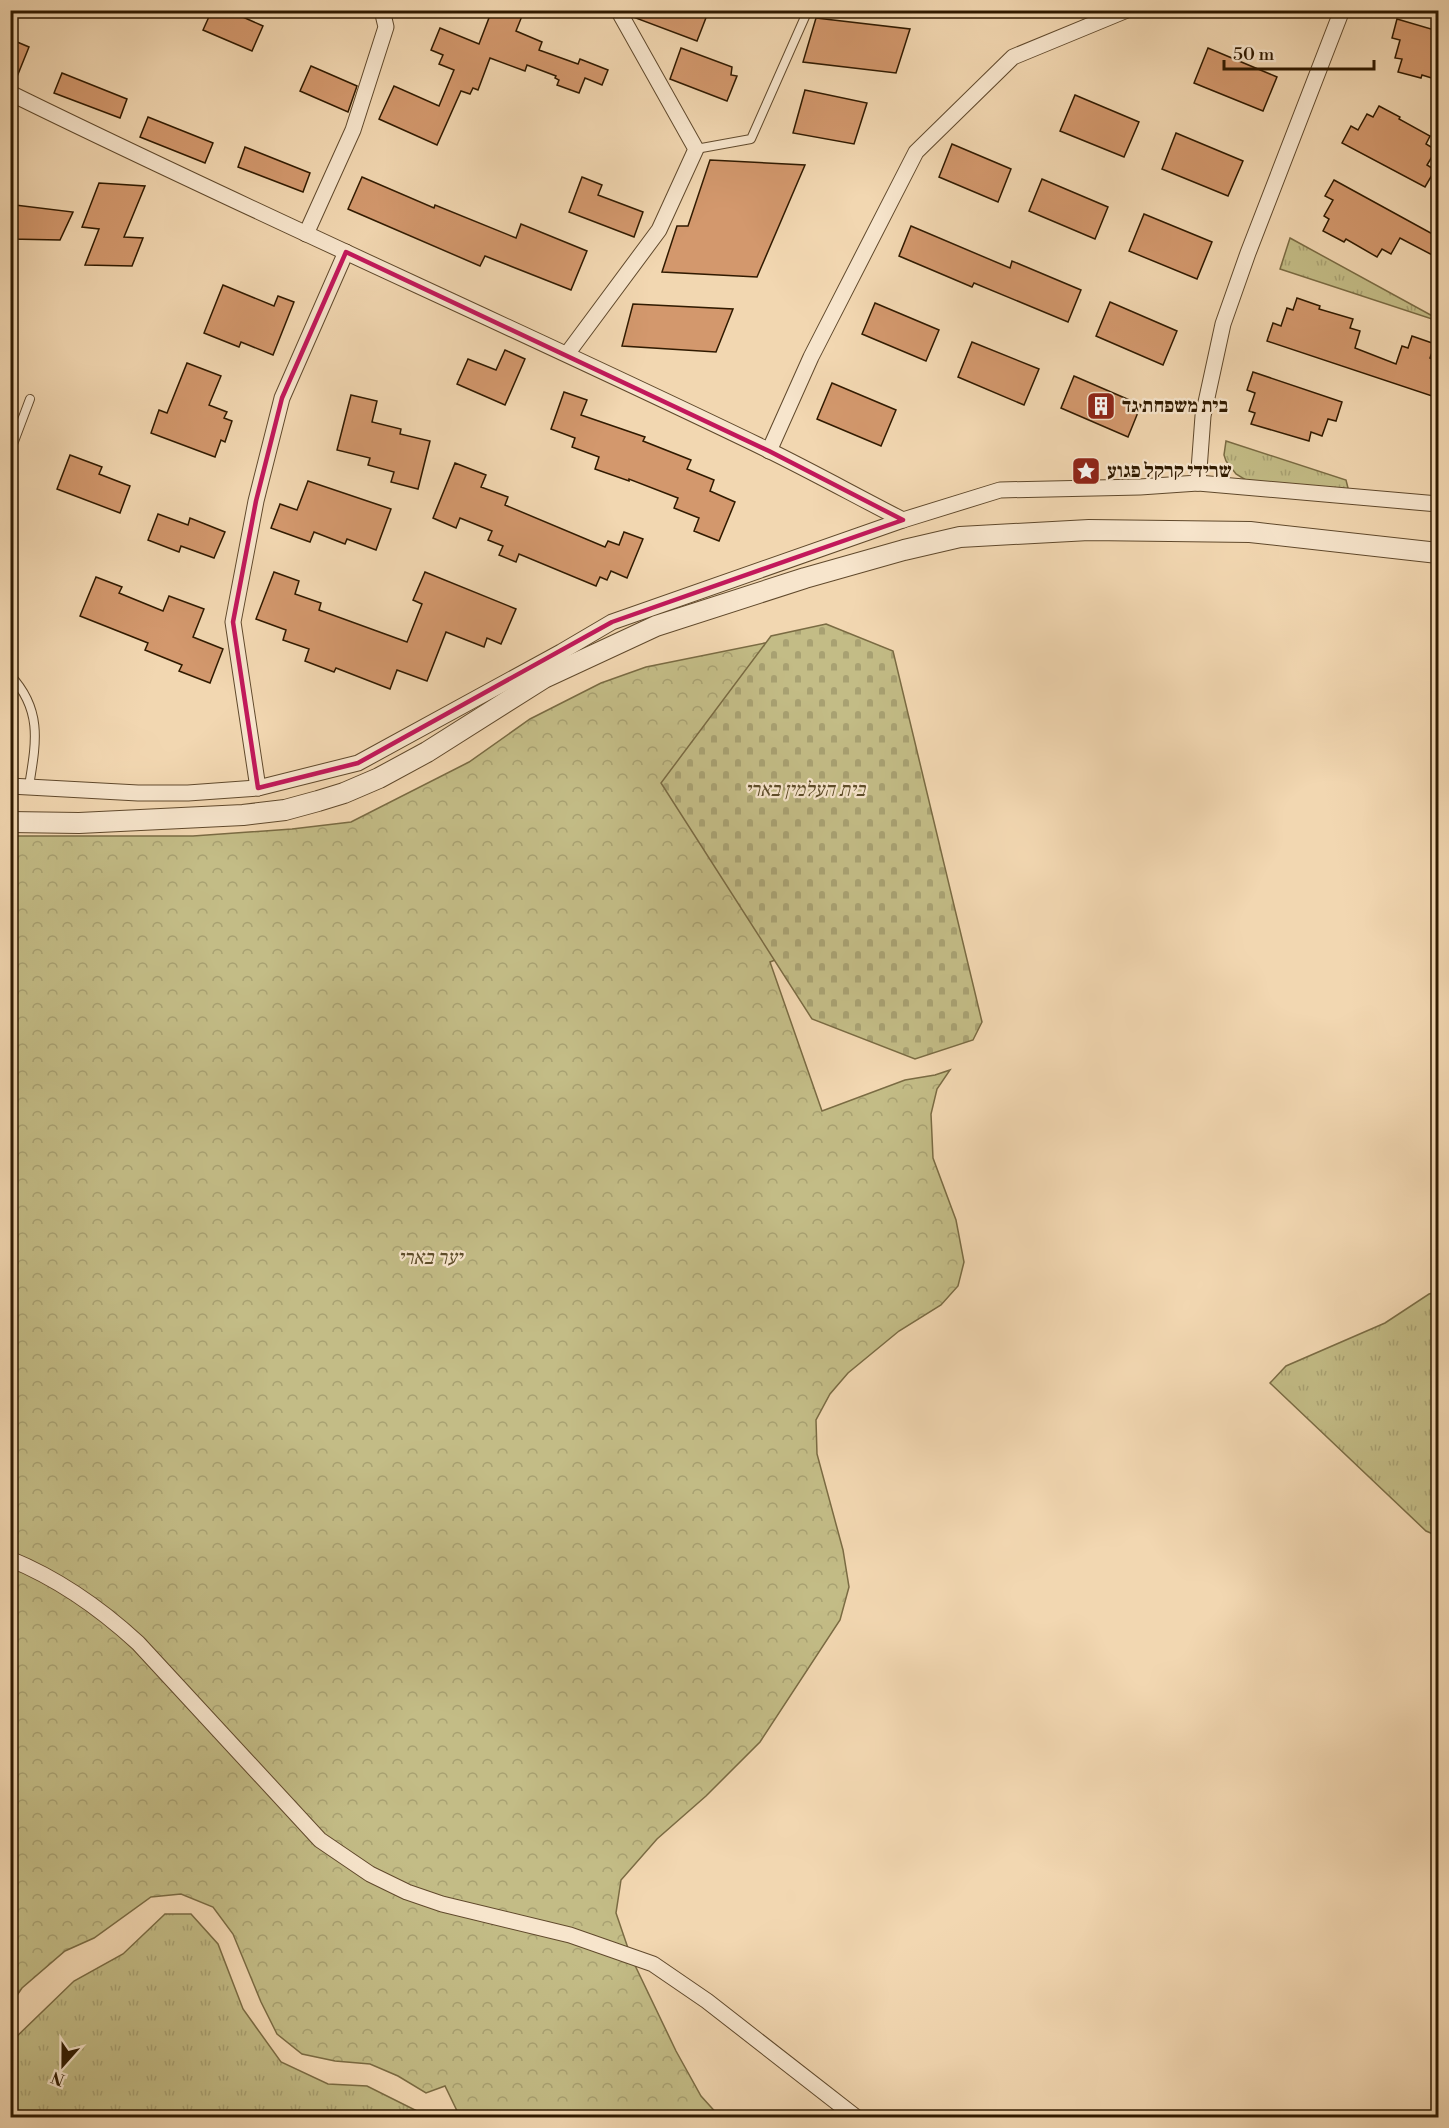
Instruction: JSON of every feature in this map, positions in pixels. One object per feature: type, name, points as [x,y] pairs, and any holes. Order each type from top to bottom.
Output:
[{"type":"street","points":[[306,234],[353,130],[386,27],[382,10]]},
{"type":"street","points":[[567,354],[659,230],[696,149],[618,10]]},
{"type":"street","points":[[769,451],[811,357],[916,152],[1013,57],[1128,10]]},
{"type":"street","points":[[1198,483],[1203,416],[1223,324],[1342,10]]},
{"type":"street","points":[[10,93],[306,234],[567,354],[769,451],[903,520]]},
{"type":"street","points":[[258,788],[234,622],[256,501],[282,398],[346,252]]},
{"type":"street","points":[[10,786],[138,792],[258,788],[358,763],[612,622],[903,520],[1000,490],[1140,487],[1198,483],[1438,504]]},
{"type":"street","points":[[10,822],[79,823],[243,815],[285,810],[318,801],[379,778],[427,752],[544,678],[656,626],[805,578],[960,537],[1089,530],[1250,532],[1438,552]]},
{"type":"street","points":[[10,1559],[78,1594],[110,1618],[138,1643],[320,1840],[370,1874],[407,1892],[442,1904],[570,1935],[653,1964],[707,2001],[857,2118]]},
{"type":"lane","points":[[696,149],[751,139],[807,10]]},
{"type":"lane","points":[[10,452],[30,399]]},
{"type":"lane","points":[[10,675],[20,685],[30,701],[34,718],[35,746],[29,786]]},
{"type":"highlighted area","points":[[346,252],[769,451],[903,520],[612,622],[358,763],[258,788],[233,622],[256,501],[282,398]]},
{"type":"green space","points":[[1290,238],[1438,319],[1438,321],[1280,269]]},
{"type":"green space","points":[[1226,441],[1346,480],[1350,496],[1254,485],[1236,474],[1226,461],[1224,455]]},
{"type":"green space","name":"בית העלמין בארי","points":[[826,624],[893,651],[982,1022],[973,1040],[915,1059],[812,1019],[661,783],[771,636]]},
{"type":"green space","name":"יער בארי","points":[[790,638],[783,957],[770,962],[822,1111],[905,1080],[950,1070],[937,1089],[931,1114],[933,1158],[956,1220],[964,1262],[958,1286],[941,1305],[899,1331],[848,1373],[830,1394],[816,1420],[817,1454],[843,1550],[849,1587],[840,1620],[760,1742],[706,1796],[657,1839],[621,1880],[616,1913],[631,1957],[676,2051],[701,2096],[720,2117],[460,2117],[445,2086],[426,2093],[398,2076],[370,2064],[335,2061],[302,2054],[277,2034],[233,1934],[213,1907],[181,1894],[151,1897],[94,1938],[65,1951],[22,1988],[11,2004],[11,836],[193,836],[351,822],[469,762],[530,719],[601,683],[646,667]]},
{"type":"green space","points":[[1438,1292],[1438,1536],[1426,1531],[1270,1383],[1286,1366],[1385,1323],[1429,1294]]},
{"type":"green space","points":[[165,1914],[191,1914],[218,1944],[243,2009],[281,2062],[328,2084],[367,2086],[429,2117],[11,2117],[11,2042],[74,1981],[123,1954]]},
{"type":"building","points":[[212,10],[227,10],[263,26],[252,51],[203,30]]},
{"type":"building","points":[[492,10],[508,10],[522,16],[516,31],[542,42],[539,50],[578,64],[580,59],[608,70],[602,85],[585,78],[579,93],[557,85],[559,80],[555,78],[556,76],[527,65],[525,71],[490,58],[478,90],[473,88],[470,94],[461,91],[437,145],[379,119],[394,86],[439,106],[454,70],[439,64],[443,55],[431,50],[440,28],[479,44]]},
{"type":"building","points":[[629,10],[709,10],[697,41],[633,17]]},
{"type":"building","points":[[816,18],[910,29],[896,73],[803,62]]},
{"type":"building","points":[[1397,19],[1438,31],[1438,80],[1398,72],[1402,59],[1395,58],[1400,40],[1392,38]]},
{"type":"building","points":[[10,39],[29,47],[14,84],[10,83]]},
{"type":"building","points":[[681,48],[732,67],[731,75],[737,76],[727,101],[670,79]]},
{"type":"building","points":[[1208,48],[1277,77],[1263,111],[1194,83]]},
{"type":"building","points":[[311,66],[357,86],[348,112],[300,91]]},
{"type":"building","points":[[62,73],[127,99],[120,118],[54,93]]},
{"type":"building","points":[[805,90],[867,103],[854,144],[793,133]]},
{"type":"building","points":[[1075,95],[1139,122],[1124,157],[1060,131]]},
{"type":"building","points":[[1379,106],[1430,136],[1426,144],[1436,150],[1427,165],[1435,170],[1425,187],[1342,143],[1351,126],[1358,130],[1367,114],[1373,117]]},
{"type":"building","points":[[148,117],[213,143],[205,163],[140,137]]},
{"type":"building","points":[[1176,133],[1243,161],[1228,196],[1162,169]]},
{"type":"building","points":[[952,144],[1011,169],[998,202],[939,177]]},
{"type":"building","points":[[245,147],[310,173],[303,192],[238,167]]},
{"type":"building","points":[[710,160],[805,165],[757,277],[662,272],[677,226],[688,226]]},
{"type":"building","points":[[362,177],[434,208],[435,205],[516,238],[521,224],[587,251],[571,290],[485,256],[480,266],[348,209]]},
{"type":"building","points":[[582,177],[602,185],[598,195],[643,212],[634,237],[569,212]]},
{"type":"building","points":[[1042,179],[1108,207],[1095,239],[1029,211]]},
{"type":"building","points":[[1334,180],[1438,237],[1438,258],[1400,238],[1391,254],[1382,249],[1377,257],[1346,239],[1344,242],[1323,231],[1329,219],[1324,216],[1333,200],[1325,196]]},
{"type":"building","points":[[99,183],[145,186],[124,237],[143,238],[132,266],[85,265],[99,229],[82,227]]},
{"type":"building","points":[[15,205],[73,212],[60,240],[10,239],[10,216]]},
{"type":"building","points":[[1144,214],[1212,242],[1197,279],[1129,251]]},
{"type":"building","points":[[911,226],[1010,268],[1012,261],[1081,290],[1068,322],[974,283],[972,287],[899,256]]},
{"type":"building","points":[[223,285],[274,306],[278,296],[294,302],[273,355],[241,342],[239,347],[204,333]]},
{"type":"building","points":[[1297,298],[1320,306],[1319,309],[1353,319],[1350,328],[1360,331],[1355,348],[1396,364],[1402,346],[1408,348],[1412,336],[1435,344],[1430,358],[1438,361],[1438,398],[1267,341],[1273,323],[1281,326],[1287,308],[1293,310]]},
{"type":"building","points":[[1110,302],[1177,331],[1163,365],[1096,336]]},
{"type":"building","points":[[875,303],[939,330],[926,361],[862,334]]},
{"type":"building","points":[[633,304],[733,309],[716,352],[622,346]]},
{"type":"building","points":[[972,342],[1039,369],[1024,405],[958,377]]},
{"type":"building","points":[[505,350],[525,359],[505,405],[457,384],[468,359],[496,370]]},
{"type":"building","points":[[187,363],[221,376],[209,405],[227,412],[224,418],[232,421],[225,442],[221,440],[215,457],[151,433],[159,410],[167,413]]},
{"type":"building","points":[[1253,372],[1342,402],[1336,421],[1328,419],[1322,436],[1311,432],[1309,441],[1251,424],[1255,413],[1249,411],[1255,393],[1247,390]]},
{"type":"building","name":"בית משפחת גד","points":[[1074,376],[1141,405],[1128,437],[1061,408]]},
{"type":"building","points":[[832,383],[896,410],[881,446],[817,419]]},
{"type":"building","points":[[564,392],[587,400],[581,415],[645,437],[643,441],[691,460],[687,469],[714,480],[710,491],[735,502],[719,541],[694,531],[699,518],[674,508],[678,498],[595,469],[599,457],[572,447],[575,438],[551,429]]},
{"type":"building","points":[[351,395],[377,401],[372,422],[401,429],[400,434],[430,441],[418,489],[391,482],[394,472],[368,465],[370,458],[337,450]]},
{"type":"building","points":[[70,455],[102,467],[99,474],[130,486],[120,513],[57,489]]},
{"type":"building","points":[[455,463],[486,475],[481,487],[508,497],[505,505],[605,547],[608,541],[619,545],[624,532],[643,539],[627,578],[611,571],[607,580],[600,577],[596,586],[519,554],[516,562],[499,555],[503,546],[488,540],[492,531],[460,518],[456,528],[433,518]]},
{"type":"building","points":[[308,481],[391,509],[376,550],[347,539],[345,544],[314,532],[310,542],[271,528],[280,504],[297,510]]},
{"type":"building","points":[[158,514],[188,525],[190,518],[225,532],[214,558],[181,546],[179,552],[148,540]]},
{"type":"building","points":[[274,572],[299,581],[295,594],[321,603],[319,610],[407,642],[422,604],[413,600],[425,572],[516,609],[501,644],[487,638],[484,647],[446,632],[427,681],[397,670],[390,689],[336,668],[334,672],[305,661],[309,649],[283,640],[286,630],[256,619]]},
{"type":"building","points":[[96,577],[122,587],[119,593],[163,611],[169,596],[204,609],[193,637],[223,649],[210,683],[179,671],[182,665],[145,650],[148,643],[80,616]]},
{"type":"place","name":"בית משפחת גד","points":[[1101,406]]},
{"type":"place","name":"שרידי קרקל פגוע","points":[[1086,471]]}]
